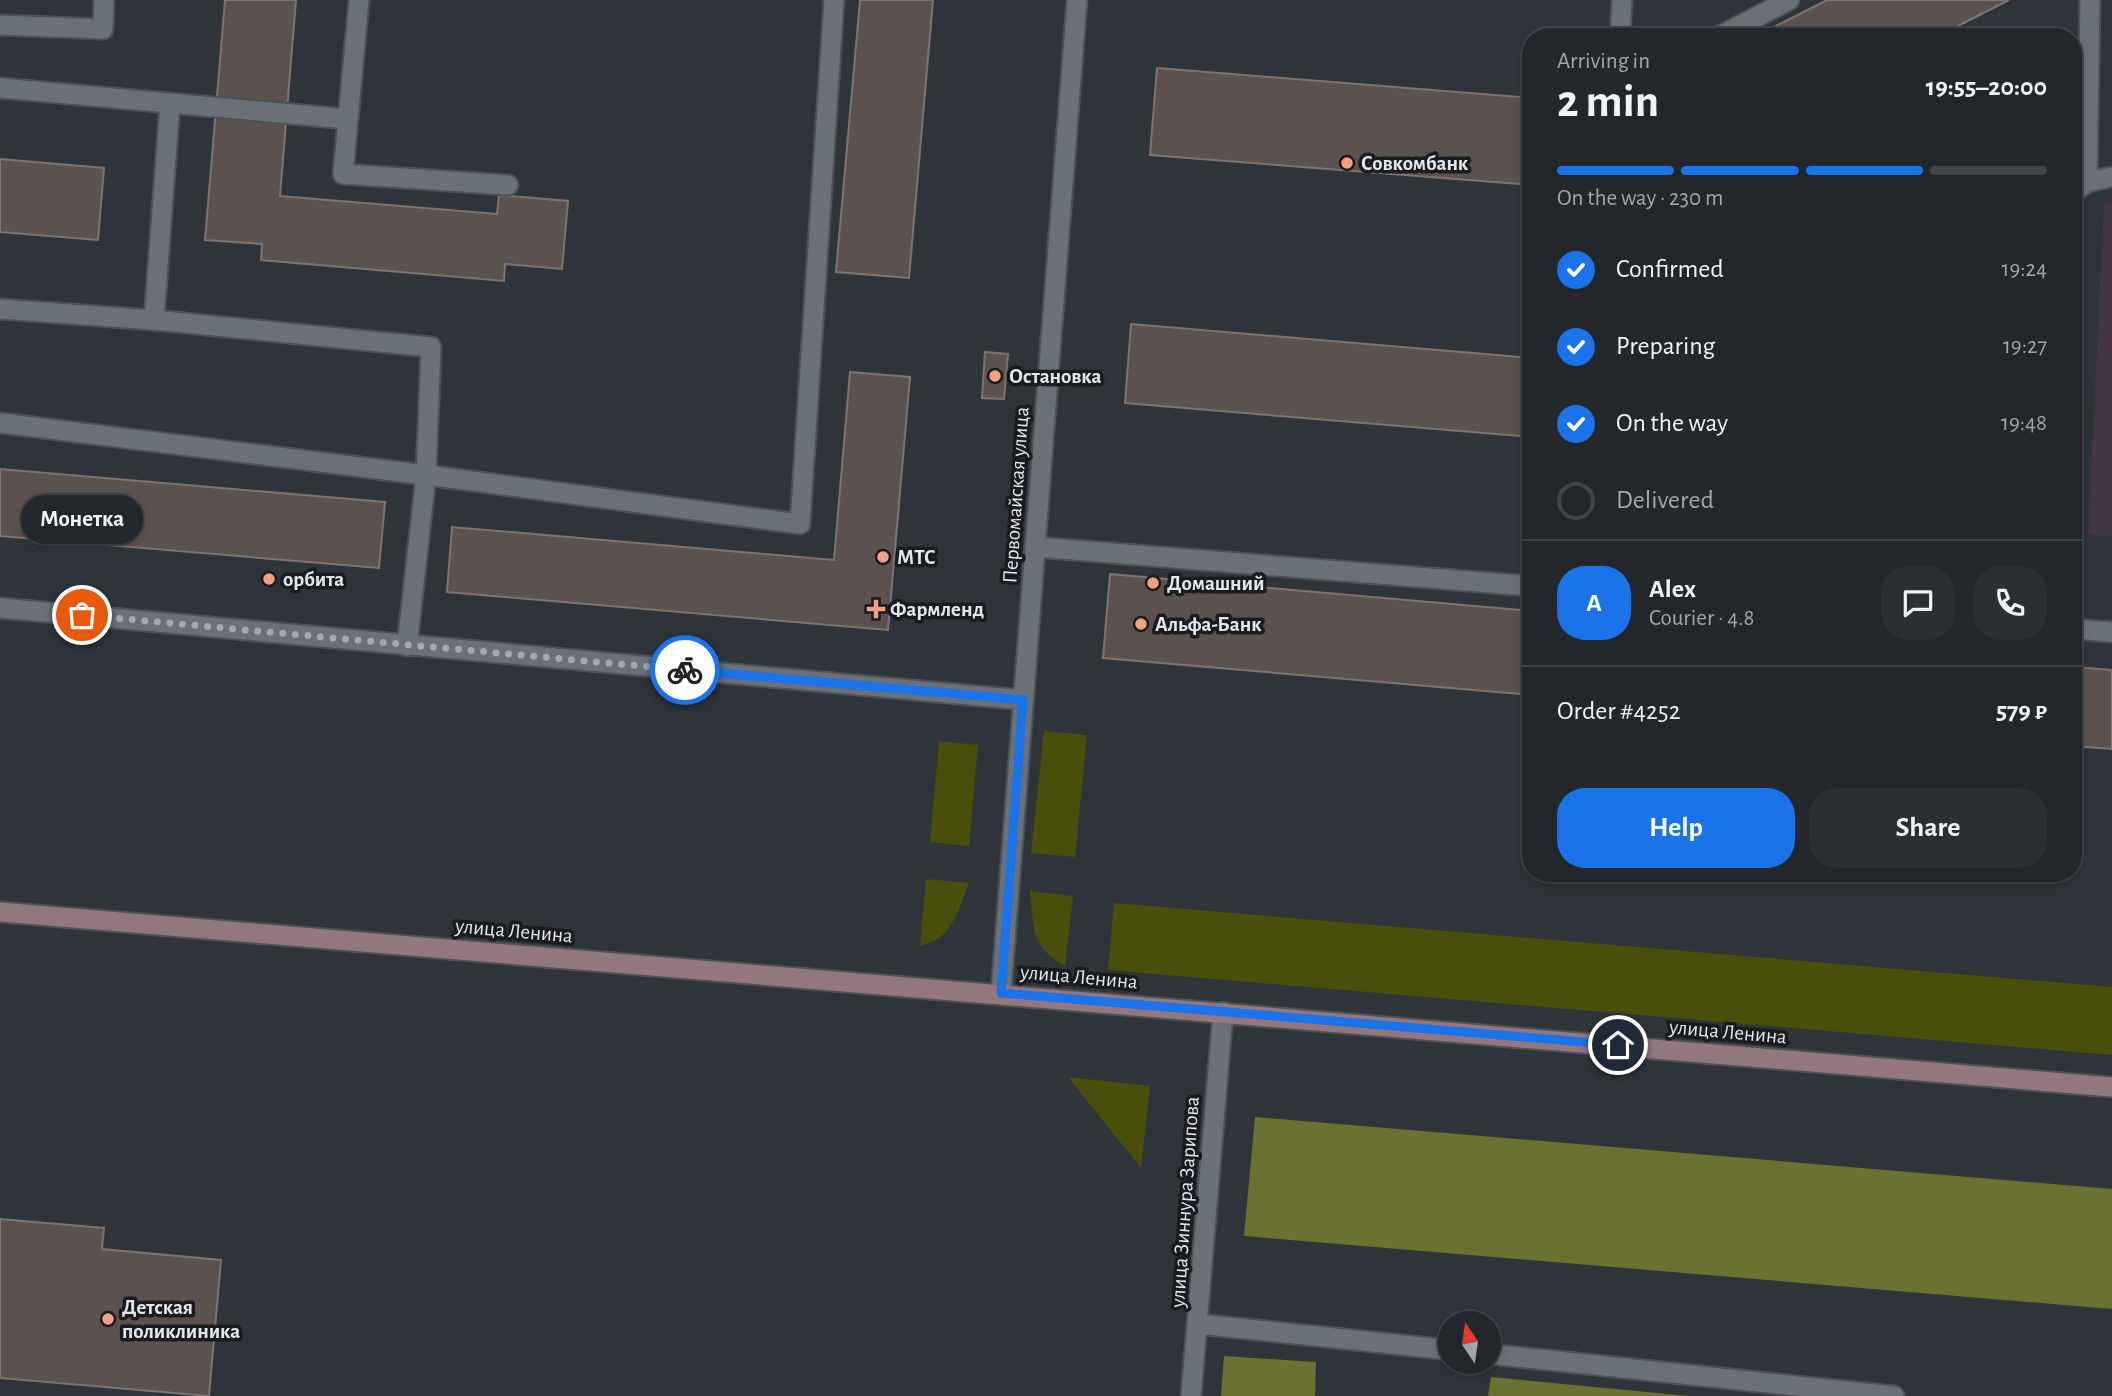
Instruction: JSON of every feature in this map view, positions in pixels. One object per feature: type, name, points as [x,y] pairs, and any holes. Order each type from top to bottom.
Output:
[{"type":"main road","name":"улица Ленина","points":[[0,912],[2112,1087]]},
{"type":"street","points":[[0,25],[103,30],[104,0]]},
{"type":"street","points":[[359,0],[342,174],[508,185]]},
{"type":"street","points":[[0,422],[800,524],[834,0]]},
{"type":"street","name":"Первомайская улица","points":[[1001,993],[1077,0]]},
{"type":"street","points":[[1620,28],[1622,0]]},
{"type":"street","points":[[1730,28],[1755,9],[1789,0]]},
{"type":"street","points":[[2082,166],[2090,0]]},
{"type":"street","points":[[0,88],[348,119]]},
{"type":"street","points":[[154,320],[170,103]]},
{"type":"street","points":[[2082,187],[2112,177]]},
{"type":"street","points":[[0,309],[154,320],[431,347],[426,475],[407,646]]},
{"type":"street","points":[[1035,547],[1522,585]]},
{"type":"street","points":[[0,608],[1023,700]]},
{"type":"street","points":[[2082,630],[2112,632]]},
{"type":"street","name":"улица Зиннура Зарипова","points":[[1191,1396],[1223,1012]]},
{"type":"street","points":[[1198,1324],[1438,1349]]},
{"type":"street","points":[[1502,1355],[1894,1396]]},
{"type":"shaded area","points":[[2112,202],[2112,536],[2088,535],[2104,204]]},
{"type":"green space","points":[[1044,731],[1087,735],[1075,857],[1031,853]]},
{"type":"green space","points":[[939,741],[978,745],[969,846],[930,842]]},
{"type":"green space","points":[[926,879],[969,883],[947,931],[931,943],[920,946]]},
{"type":"green space","points":[[1030,891],[1073,896],[1065,966],[1045,951],[1036,935]]},
{"type":"green space","points":[[1114,903],[2112,987],[2112,1055],[1108,970]]},
{"type":"green space","points":[[1068,1077],[1150,1086],[1141,1168]]},
{"type":"green space","points":[[1255,1117],[2112,1189],[2112,1309],[1244,1236]]},
{"type":"green space","points":[[1224,1356],[1316,1362],[1315,1396],[1221,1396]]},
{"type":"green space","points":[[1491,1377],[1689,1396],[1488,1396]]},
{"type":"building","points":[[225,0],[296,0],[280,196],[497,214],[499,195],[568,201],[562,269],[505,264],[504,281],[261,260],[262,244],[205,240]]},
{"type":"building","points":[[860,0],[933,0],[909,278],[836,272]]},
{"type":"building","points":[[1827,0],[2009,0],[1954,28],[1772,28]]},
{"type":"building","points":[[1157,68],[1522,97],[1522,184],[1150,155]]},
{"type":"building","points":[[0,159],[104,168],[98,240],[0,232]]},
{"type":"building","points":[[1131,324],[1522,357],[1522,436],[1125,403]]},
{"type":"building","name":"Остановка","points":[[985,352],[1008,354],[1004,399],[982,398]]},
{"type":"building","points":[[850,372],[910,377],[888,630],[447,592],[452,527],[834,560]]},
{"type":"building","points":[[0,469],[385,502],[379,568],[0,536]]},
{"type":"building","points":[[1110,574],[1522,610],[1522,694],[1103,658]]},
{"type":"building","points":[[2082,668],[2112,670],[2112,749],[2082,747]]},
{"type":"building","name":"Детская поликлиника","points":[[0,1219],[104,1228],[102,1249],[221,1260],[209,1396],[0,1378]]},
{"type":"way so far","points":[[82,615],[685,670]]},
{"type":"place","name":"Совкомбанк","points":[[1347,163]]},
{"type":"place","name":"Остановка","points":[[995,376]]},
{"type":"place","name":"МТС","points":[[883,557]]},
{"type":"place","name":"орбита","points":[[269,579]]},
{"type":"place","name":"Домашний","points":[[1153,583]]},
{"type":"place","name":"Фармленд","points":[[876,609]]},
{"type":"place","name":"Монетка","points":[[82,615]]},
{"type":"place","name":"Альфа-Банк","points":[[1141,624]]},
{"type":"place","name":"Детская поликлиника","points":[[108,1319]]},
{"type":"route","points":[[685,670],[1023,700],[1001,993],[1618,1045]]}]
